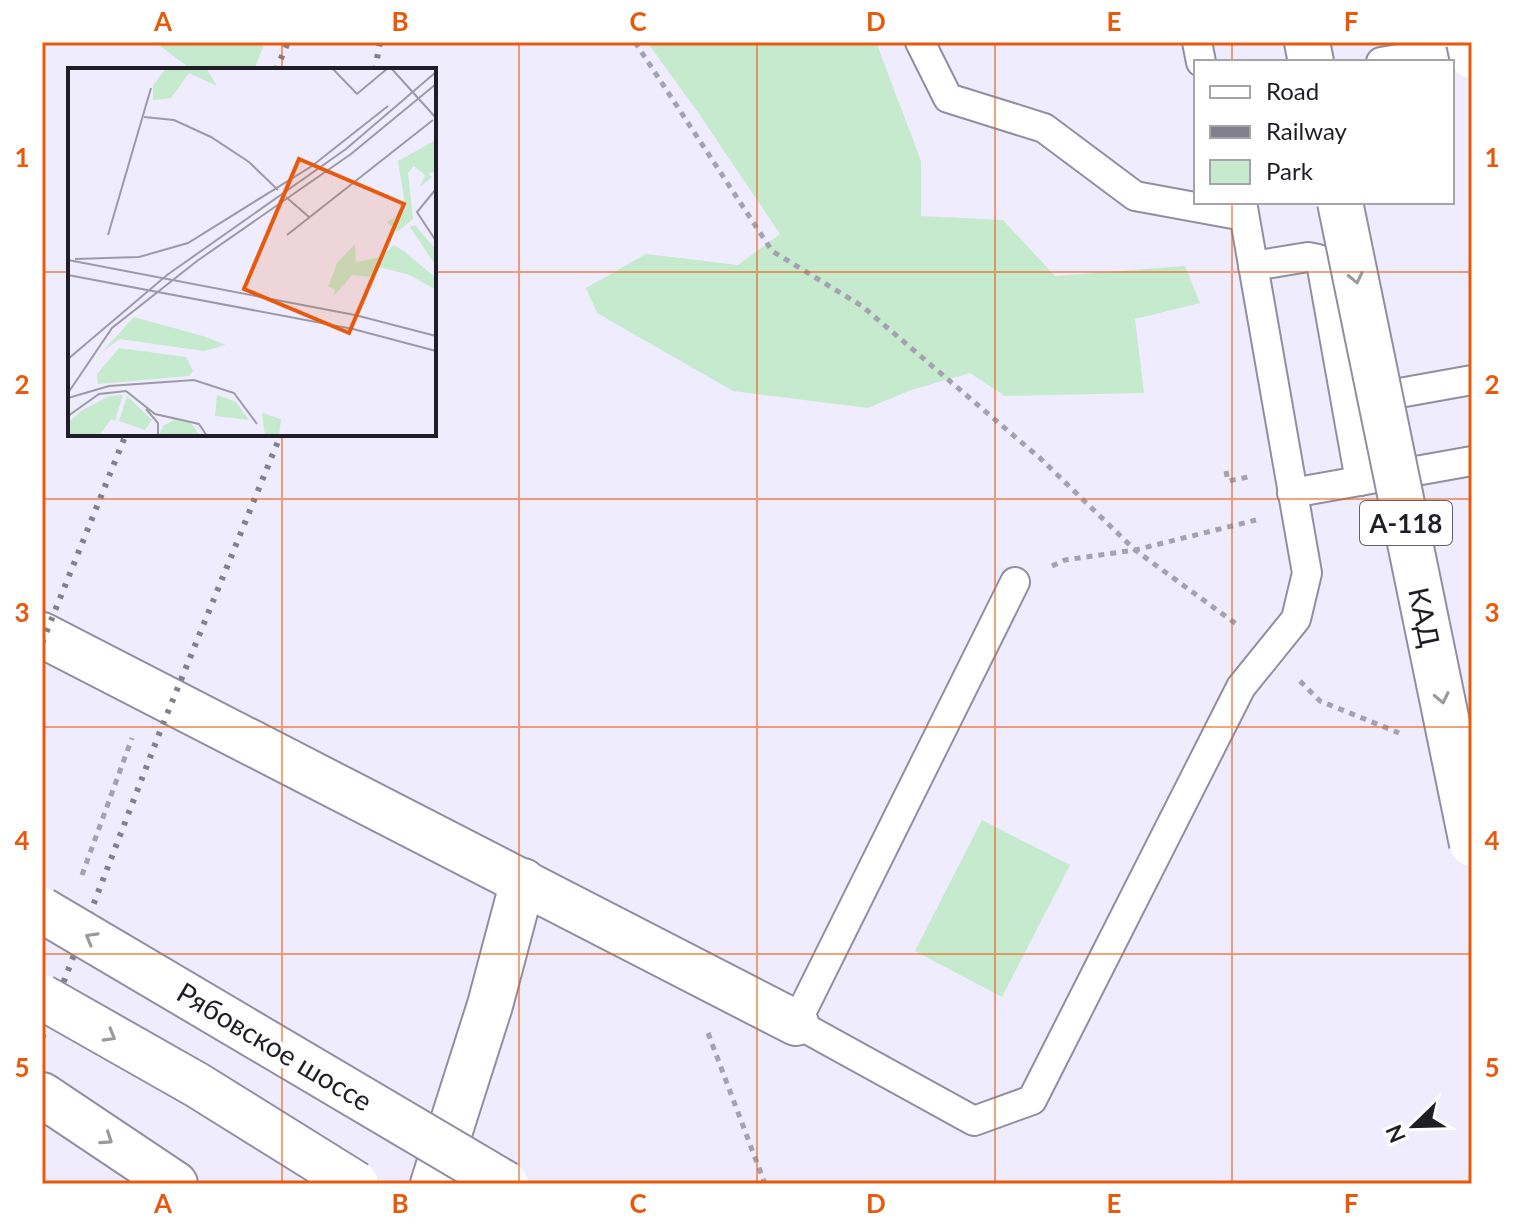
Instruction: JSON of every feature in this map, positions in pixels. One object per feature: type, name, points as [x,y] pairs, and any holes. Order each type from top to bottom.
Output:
[{"type":"main road","points":[[1471,44],[1472,56]]},
{"type":"main road","name":"КАД","points":[[1340,204],[1472,844]]},
{"type":"main road","points":[[42,635],[796,1023]]},
{"type":"main road","points":[[433,1184],[490,1005],[523,881]]},
{"type":"main road","name":"Рябовское шоссе","points":[[42,910],[506,1184]]},
{"type":"main road","points":[[42,997],[197,1085],[356,1184]]},
{"type":"main road","points":[[42,1095],[175,1184]]},
{"type":"lane","points":[[920,42],[948,98],[1044,128],[1135,196],[1194,203]]},
{"type":"lane","points":[[1391,60],[1471,44]]},
{"type":"lane","points":[[1015,582],[796,1023],[974,1121],[1032,1100],[1241,687],[1296,619],[1307,573],[1243,209],[1201,204]]},
{"type":"lane","points":[[1253,266],[1308,257],[1318,259],[1360,481]]},
{"type":"lane","points":[[1346,402],[1472,380]]},
{"type":"lane","points":[[1294,501],[1360,481],[1472,461]]},
{"type":"path","points":[[635,42],[772,251],[862,306],[1041,459],[1135,550],[1271,650],[1320,701],[1403,734]]},
{"type":"path","points":[[1015,582],[1065,560],[1135,550],[1294,501]]},
{"type":"path","points":[[80,882],[134,733]]},
{"type":"path","points":[[706,1027],[765,1184]]},
{"type":"green space","points":[[155,42],[265,42],[255,68],[189,68]]},
{"type":"green space","points":[[647,42],[876,42],[921,161],[921,216],[1003,220],[1055,276],[1185,266],[1200,303],[1135,319],[1144,393],[1005,396],[970,373],[911,390],[868,408],[733,391],[597,313],[586,288],[646,254],[738,265],[780,234]]},
{"type":"green space","points":[[982,820],[1070,865],[1002,997],[915,951]]},
{"type":"railway","points":[[277,68],[288,42]]},
{"type":"railway","points":[[375,68],[380,42]]},
{"type":"railway","points":[[42,643],[125,436]]},
{"type":"railway","points":[[42,1038],[161,729],[280,436]]}]
